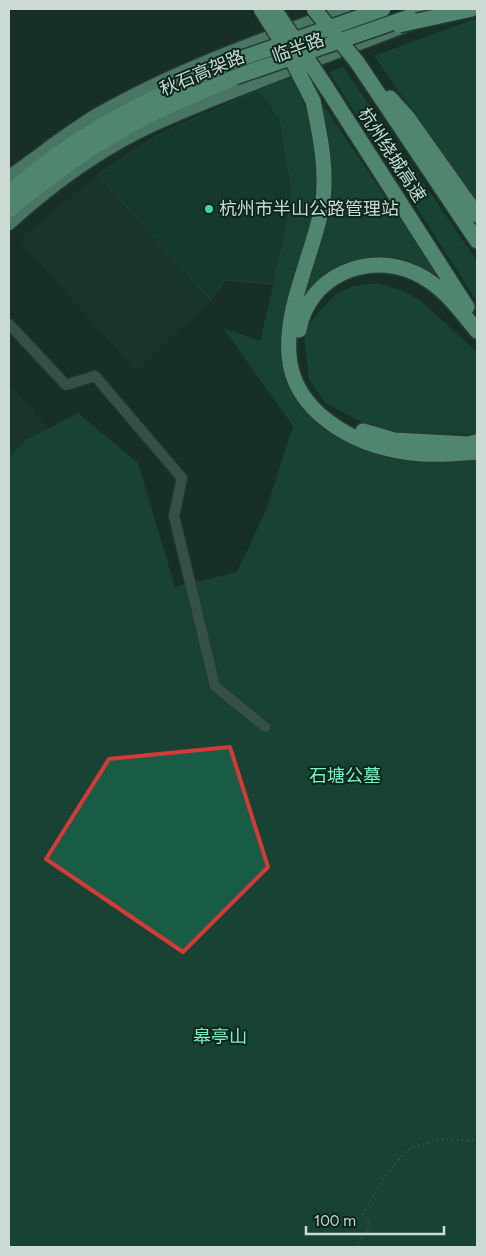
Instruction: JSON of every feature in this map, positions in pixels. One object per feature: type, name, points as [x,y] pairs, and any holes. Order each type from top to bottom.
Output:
[{"type":"highway","points":[[261,9],[288,52],[313,101],[323,156],[322,206],[294,309],[290,331],[288,354],[292,374],[301,393],[316,412],[336,427],[380,447],[436,455],[477,452]]},
{"type":"highway","name":"杭州绕城高速","points":[[274,9],[477,324]]},
{"type":"highway","name":"杭州绕城高速","points":[[314,9],[356,62],[477,241]]},
{"type":"highway","name":"秋石高架路","points":[[9,193],[33,172],[85,135],[144,102],[231,62],[383,9]]},
{"type":"highway","name":"秋石高架路","points":[[9,210],[42,182],[114,135],[152,114],[235,78],[429,9]]},
{"type":"highway","points":[[364,33],[472,9]]},
{"type":"highway","points":[[356,62],[408,118],[477,214]]},
{"type":"highway","points":[[477,331],[435,285],[416,273],[388,264],[358,266],[334,278],[315,293],[301,316],[297,338],[298,353],[304,378],[314,395],[335,415],[360,430],[394,440],[468,444],[477,442]]},
{"type":"main road","name":"临半路","points":[[9,176],[96,115],[150,88],[260,39],[345,9]]},
{"type":"main road","name":"临半路","points":[[9,224],[29,205],[93,160],[154,125],[280,73],[452,9]]},
{"type":"street","points":[[9,324],[66,385],[95,376],[182,478],[174,516],[215,686],[266,727]]},
{"type":"path","points":[[356,1247],[371,1224],[363,1214],[367,1206],[386,1175],[404,1153],[413,1147],[442,1139],[477,1141]]},
{"type":"highlighted area","points":[[230,747],[268,867],[183,952],[46,859],[109,759]]},
{"type":"shaded area","points":[[98,175],[211,300],[136,371],[19,240]]},
{"type":"shaded area","points":[[9,384],[49,429],[9,462]]},
{"type":"green space","points":[[477,18],[477,203],[374,56]]},
{"type":"green space","points":[[343,67],[477,261],[477,301],[329,72]]},
{"type":"green space","name":"皋亭山","points":[[294,77],[312,130],[316,158],[315,187],[305,249],[285,312],[281,337],[285,368],[297,398],[305,411],[328,432],[382,454],[430,461],[462,460],[477,457],[477,1247],[9,1247],[9,456],[25,441],[78,413],[138,463],[175,587],[237,572],[266,510],[293,426],[223,328],[260,341],[287,228],[292,190],[280,118],[258,89]]},
{"type":"green space","points":[[320,100],[443,283],[405,262],[382,257],[354,260],[319,278],[300,303],[329,198],[332,165]]},
{"type":"green space","points":[[377,283],[402,290],[422,302],[477,352],[477,434],[398,433],[368,425],[325,403],[309,379],[304,333],[315,316],[335,295],[353,286]]},
{"type":"building","name":"杭州市半山公路管理站","points":[[259,90],[280,118],[292,190],[287,228],[273,284],[225,280],[211,300],[98,175],[156,136]]},
{"type":"place","name":"杭州市半山公路管理站","points":[[209,209]]},
{"type":"park label","name":"石塘公墓","points":[[345,776]]}]
